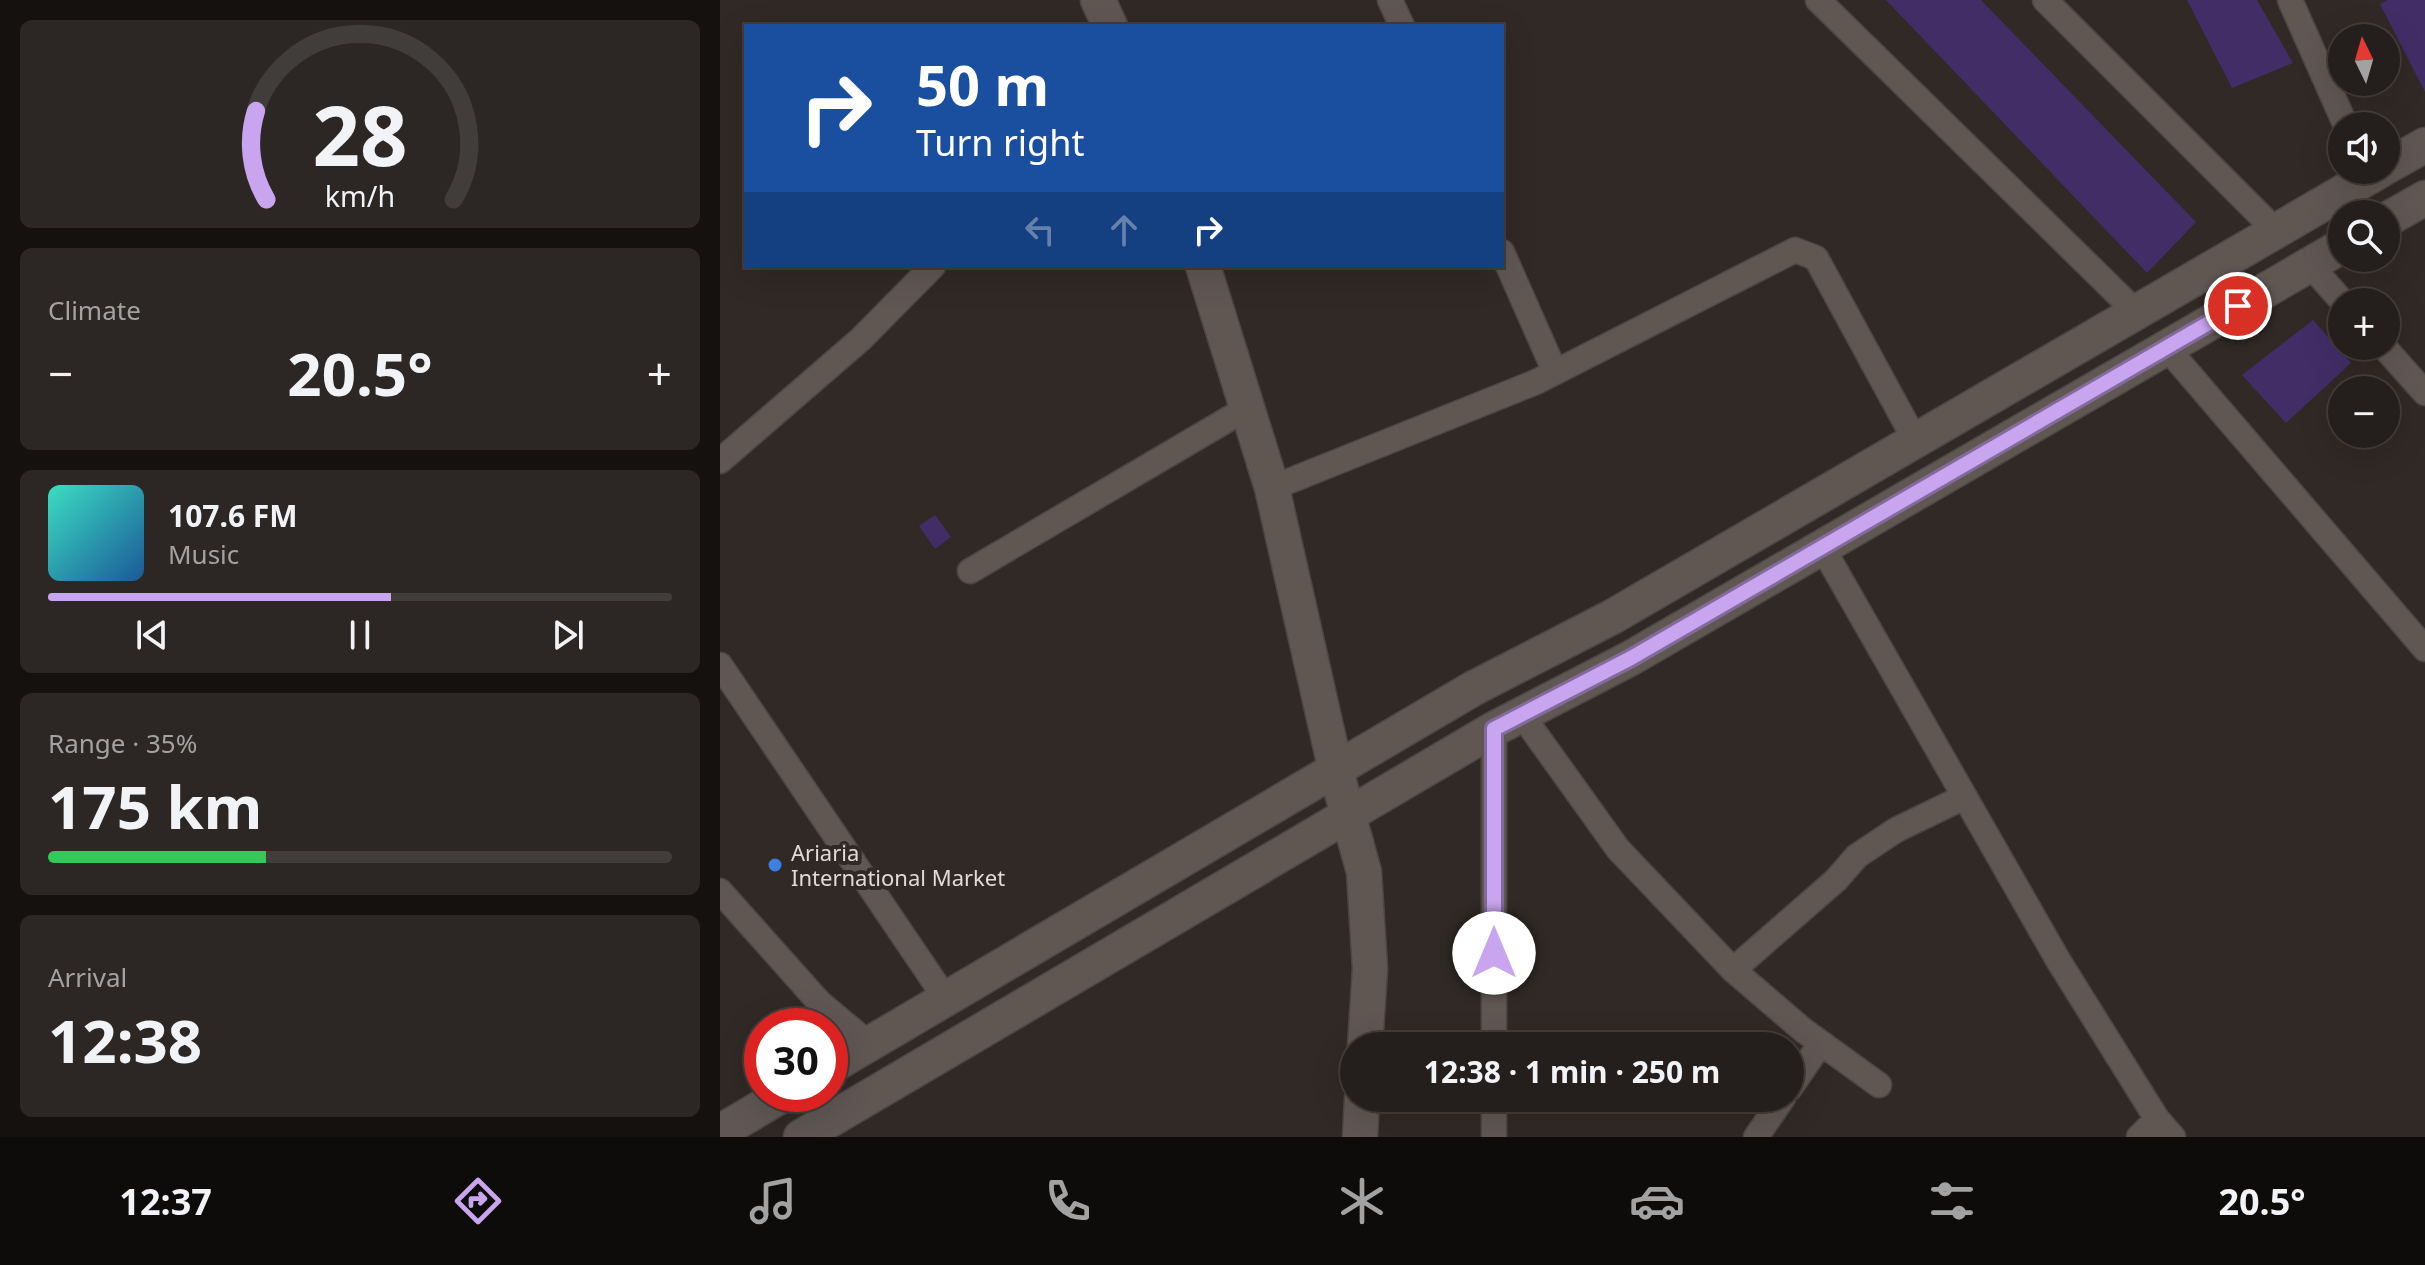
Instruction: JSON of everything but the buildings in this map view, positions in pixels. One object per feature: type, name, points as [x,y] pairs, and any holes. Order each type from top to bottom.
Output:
[{"type":"main road","points":[[1098,0],[1109,24]]},
{"type":"main road","points":[[2400,158],[2425,145]]},
{"type":"main road","points":[[848,1056],[1474,688],[1612,617],[2354,184]]},
{"type":"main road","points":[[2400,212],[2425,198]]},
{"type":"main road","points":[[801,1137],[1508,722],[1631,658],[2328,254]]},
{"type":"main road","points":[[1204,268],[1272,488],[1336,771],[1364,872],[1370,969],[1366,1032]]},
{"type":"main road","points":[[720,1132],[754,1112]]},
{"type":"main road","points":[[1360,1137],[1361,1112]]},
{"type":"street","points":[[1390,0],[1401,24]]},
{"type":"street","points":[[1818,0],[2136,312]]},
{"type":"street","points":[[2045,0],[2276,231]]},
{"type":"street","points":[[2290,0],[2340,112]]},
{"type":"street","points":[[1272,488],[1555,372],[1795,250],[1807,252],[1816,258],[1915,440]]},
{"type":"street","points":[[1504,257],[1555,372]]},
{"type":"street","points":[[2310,265],[2331,288]]},
{"type":"street","points":[[720,461],[861,339],[931,268]]},
{"type":"street","points":[[2166,347],[2425,649]]},
{"type":"street","points":[[2396,360],[2425,393]]},
{"type":"street","points":[[970,571],[1249,407]]},
{"type":"street","points":[[1822,547],[2058,960],[2165,1128],[2139,1137]]},
{"type":"street","points":[[720,665],[946,999]]},
{"type":"street","points":[[1508,722],[1618,849],[1733,970],[1821,1043],[1879,1085]]},
{"type":"street","points":[[1495,1032],[1508,722]]},
{"type":"street","points":[[1733,970],[1836,880],[1857,856],[1896,830],[1964,797]]},
{"type":"street","points":[[720,891],[819,1002],[869,1044]]},
{"type":"street","points":[[1804,1068],[1821,1043]]},
{"type":"street","points":[[1494,1112],[1494,1137]]},
{"type":"street","points":[[1756,1137],[1773,1112]]},
{"type":"place","name":"Ariaria International Market","points":[[775,865]]},
{"type":"route","points":[[1494,953],[1494,729],[1631,658],[2238,306]]}]
